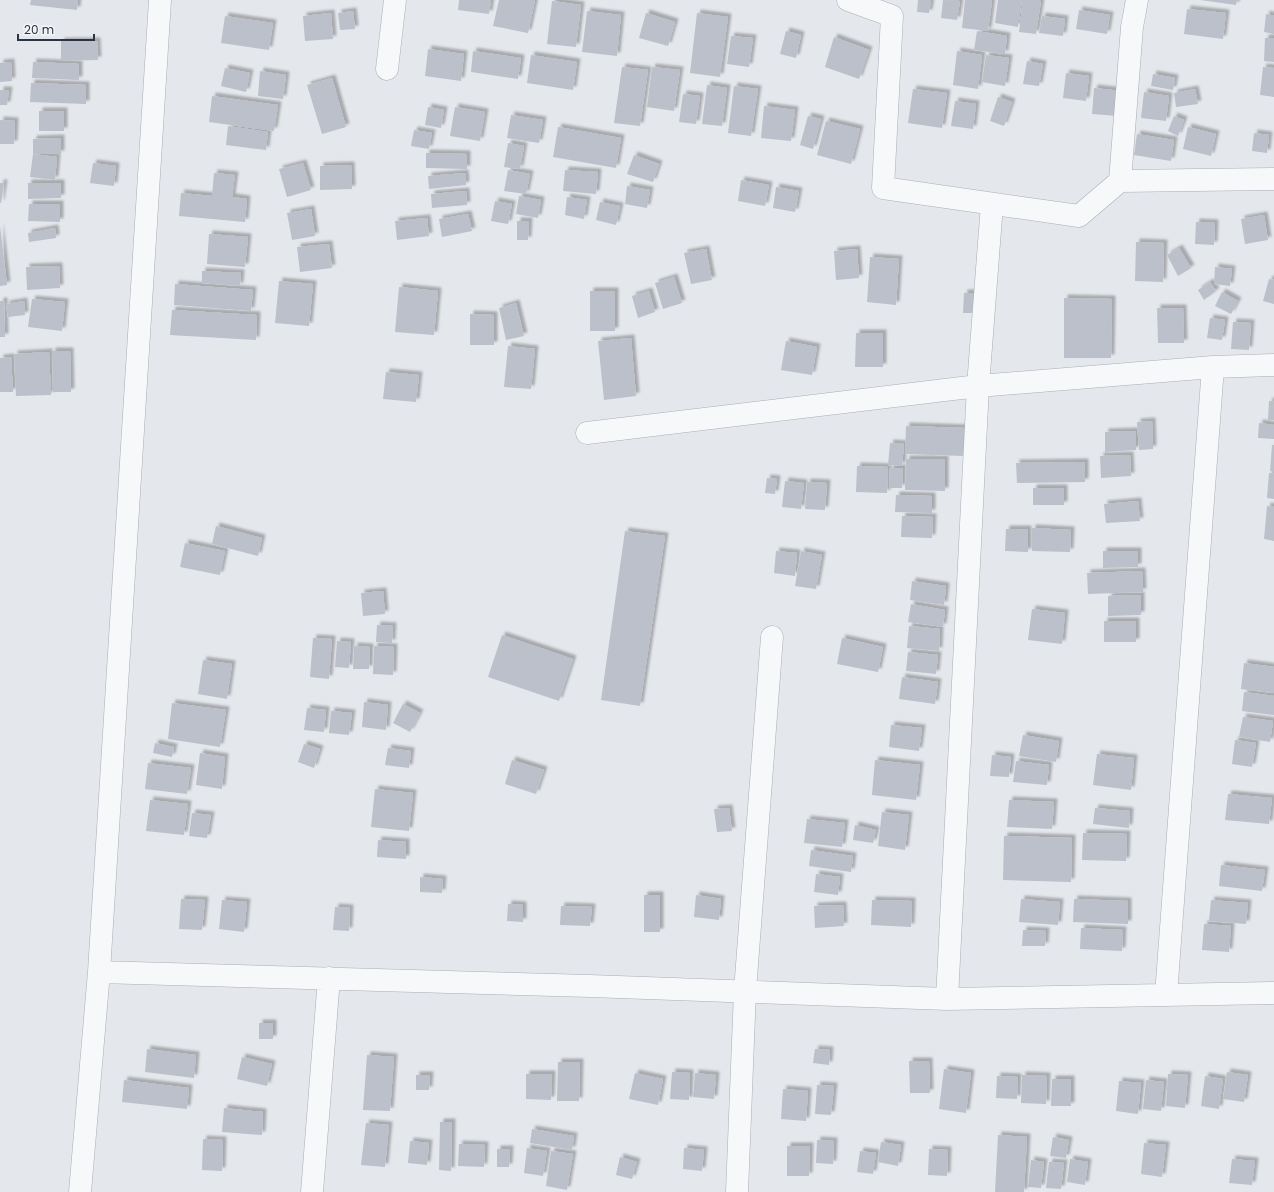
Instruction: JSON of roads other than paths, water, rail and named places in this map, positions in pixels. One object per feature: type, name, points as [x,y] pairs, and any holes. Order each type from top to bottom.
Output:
[{"type":"street","points":[[80,1192],[99,972],[160,0]]},
{"type":"street","points":[[387,69],[396,0]]},
{"type":"street","points":[[848,0],[892,16],[883,188],[1079,216],[1120,181],[1274,179]]},
{"type":"street","points":[[1120,181],[1132,27],[1137,0]]},
{"type":"street","points":[[947,999],[978,386],[992,204]]},
{"type":"street","points":[[587,433],[978,386],[1213,367],[1274,365]]},
{"type":"street","points":[[1166,995],[1213,367]]},
{"type":"street","points":[[737,1192],[745,991],[772,637]]},
{"type":"street","points":[[99,972],[745,991],[947,999],[1274,993]]},
{"type":"street","points":[[312,1192],[329,978]]}]
